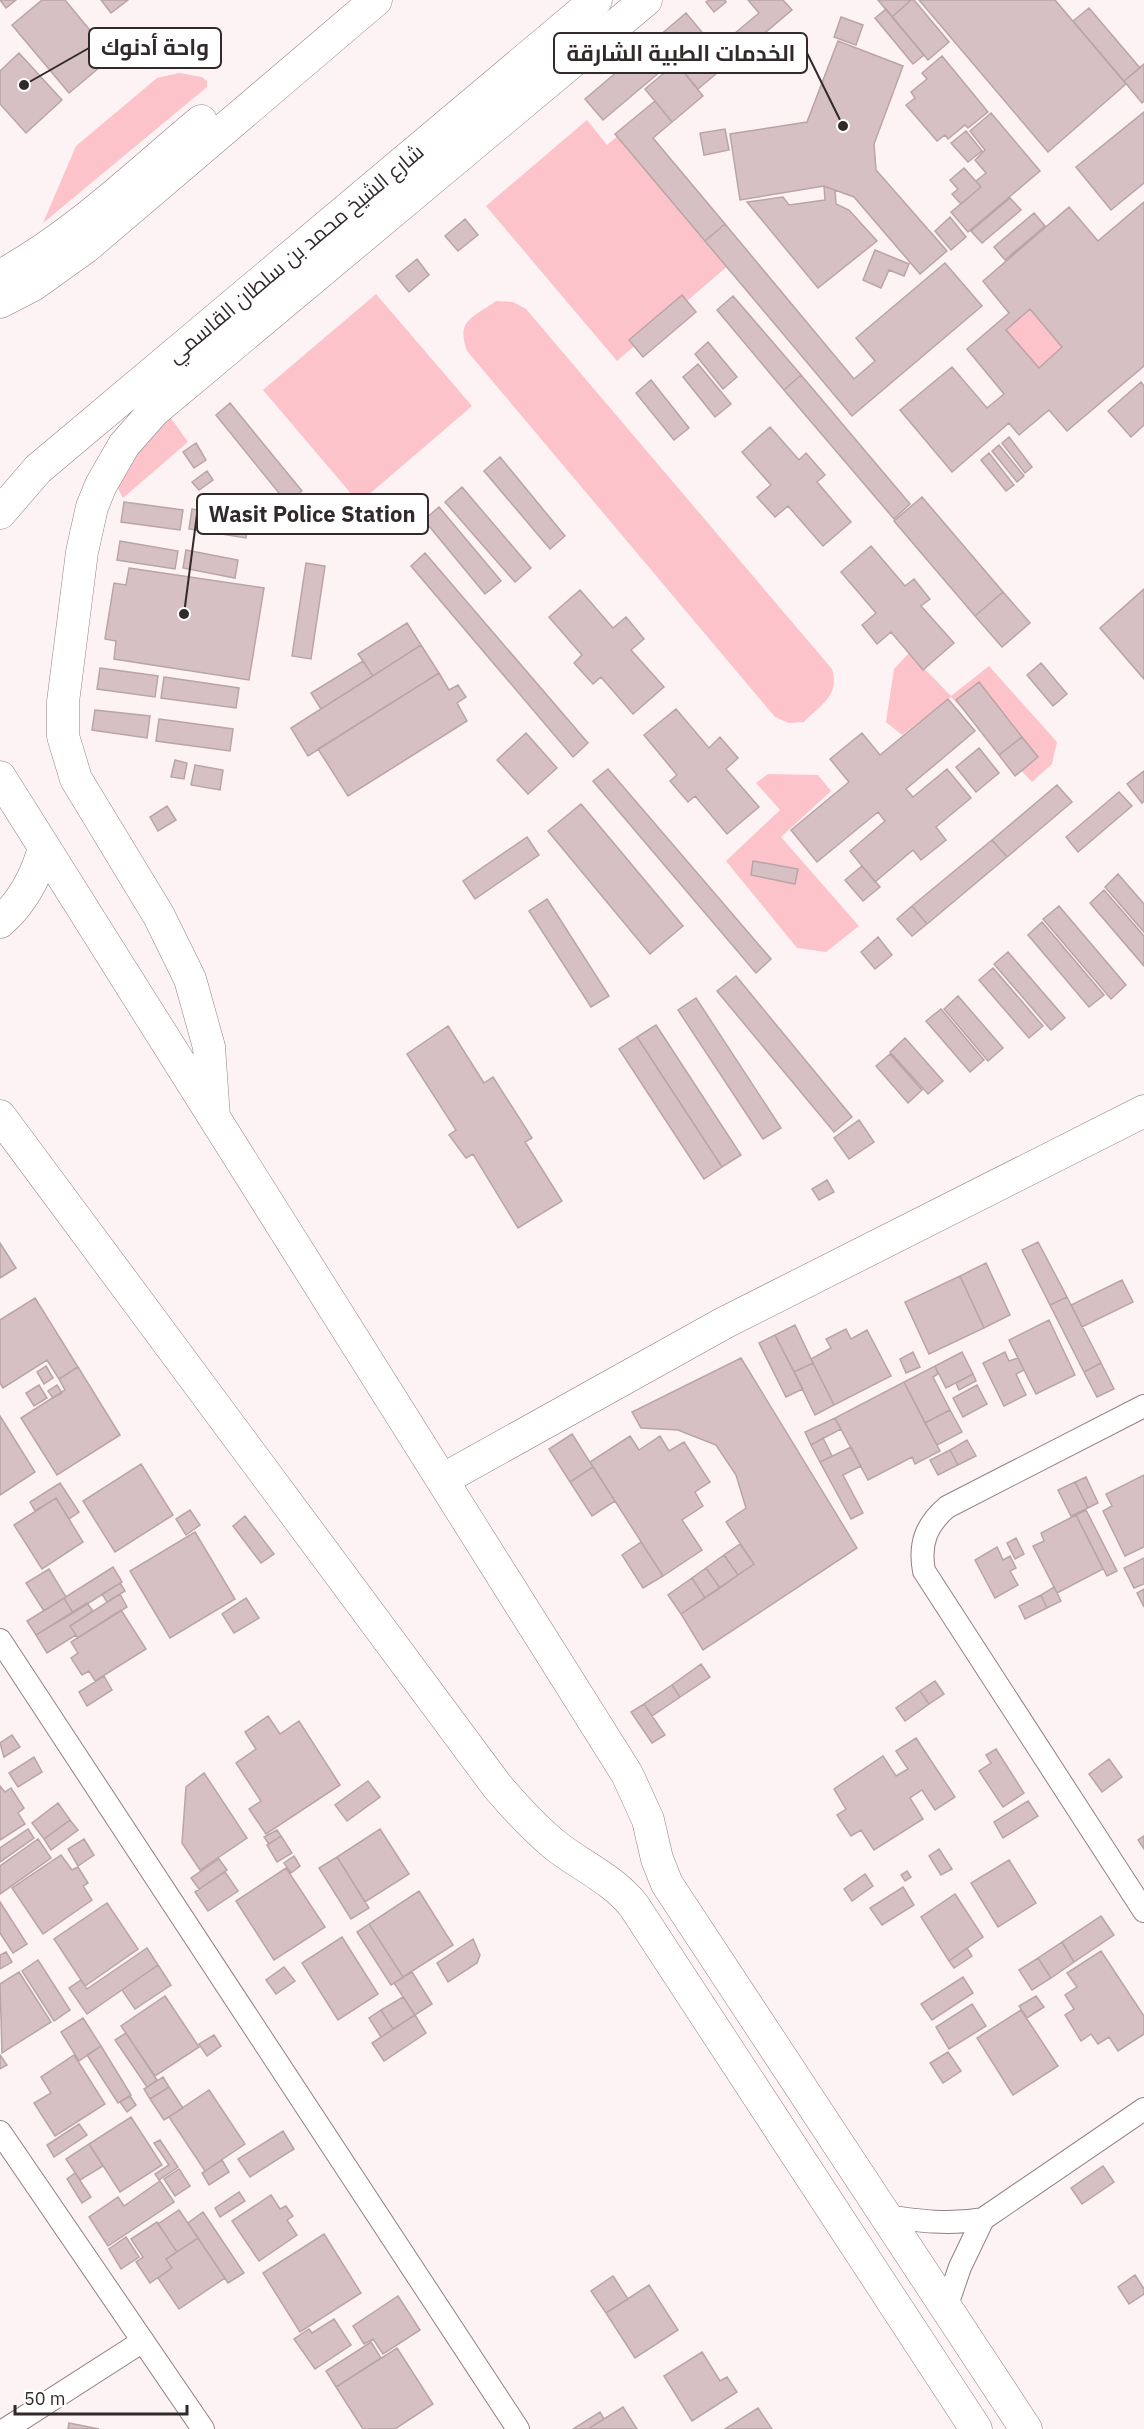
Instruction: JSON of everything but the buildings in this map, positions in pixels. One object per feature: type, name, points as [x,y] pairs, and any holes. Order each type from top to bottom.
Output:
[{"type":"main road","points":[[0,276],[51,244],[87,216],[343,0]]},
{"type":"main road","points":[[0,302],[33,285],[78,254],[376,0]]},
{"type":"main road","name":"شارع الشيخ محمد بن سلطان القاسمي","points":[[0,513],[38,469],[596,0]]},
{"type":"main road","points":[[214,1118],[209,1047],[190,979],[159,916],[76,779],[63,736],[63,702],[82,552],[96,496],[124,445],[154,411],[646,0]]},
{"type":"main road","points":[[0,777],[627,1774],[648,1820],[661,1873],[1026,2429]]},
{"type":"main road","points":[[0,921],[18,903],[32,882],[44,848]]},
{"type":"main road","points":[[442,1480],[724,1323],[1144,1111]]},
{"type":"main road","points":[[0,1116],[497,1786],[549,1840],[626,1895],[976,2429]]},
{"type":"main road","points":[[626,1895],[661,1873]]},
{"type":"street","points":[[1144,1407],[947,1507],[927,1529],[921,1557],[924,1571],[1144,1911]]},
{"type":"street","points":[[0,1640],[510,2426]]},
{"type":"street","points":[[885,2216],[939,2223],[983,2219],[1144,2109]]},
{"type":"street","points":[[0,2132],[203,2429]]},
{"type":"street","points":[[946,2308],[960,2267],[983,2219]]},
{"type":"street","points":[[6,2429],[143,2341]]},
{"type":"shaded area","points":[[179,73],[202,77],[207,81],[207,87],[43,223],[76,146],[157,78]]},
{"type":"shaded area","points":[[587,120],[607,145],[627,128],[737,258],[617,361],[486,206]]},
{"type":"shaded area","points":[[376,294],[472,406],[359,503],[263,390]]},
{"type":"shaded area","points":[[496,301],[513,302],[526,309],[832,669],[834,678],[831,693],[804,722],[789,723],[775,717],[467,351],[464,341],[465,326],[473,316]]},
{"type":"shaded area","points":[[1030,309],[1062,347],[1039,368],[1006,330]]},
{"type":"shaded area","points":[[163,407],[188,442],[123,498],[113,479]]},
{"type":"shaded area","points":[[909,653],[951,696],[989,666],[1057,742],[1052,764],[1032,782],[951,697],[902,735],[886,722],[894,669]]},
{"type":"shaded area","points":[[768,774],[818,775],[831,791],[781,837],[859,926],[826,952],[797,948],[726,861],[780,810],[756,783]]},
{"type":"place","name":"واحة أدنوك","points":[[24,85]]},
{"type":"place","name":"الخدمات الطبية الشارقة","points":[[843,126]]},
{"type":"place","name":"Wasit Police Station","points":[[184,614]]}]
